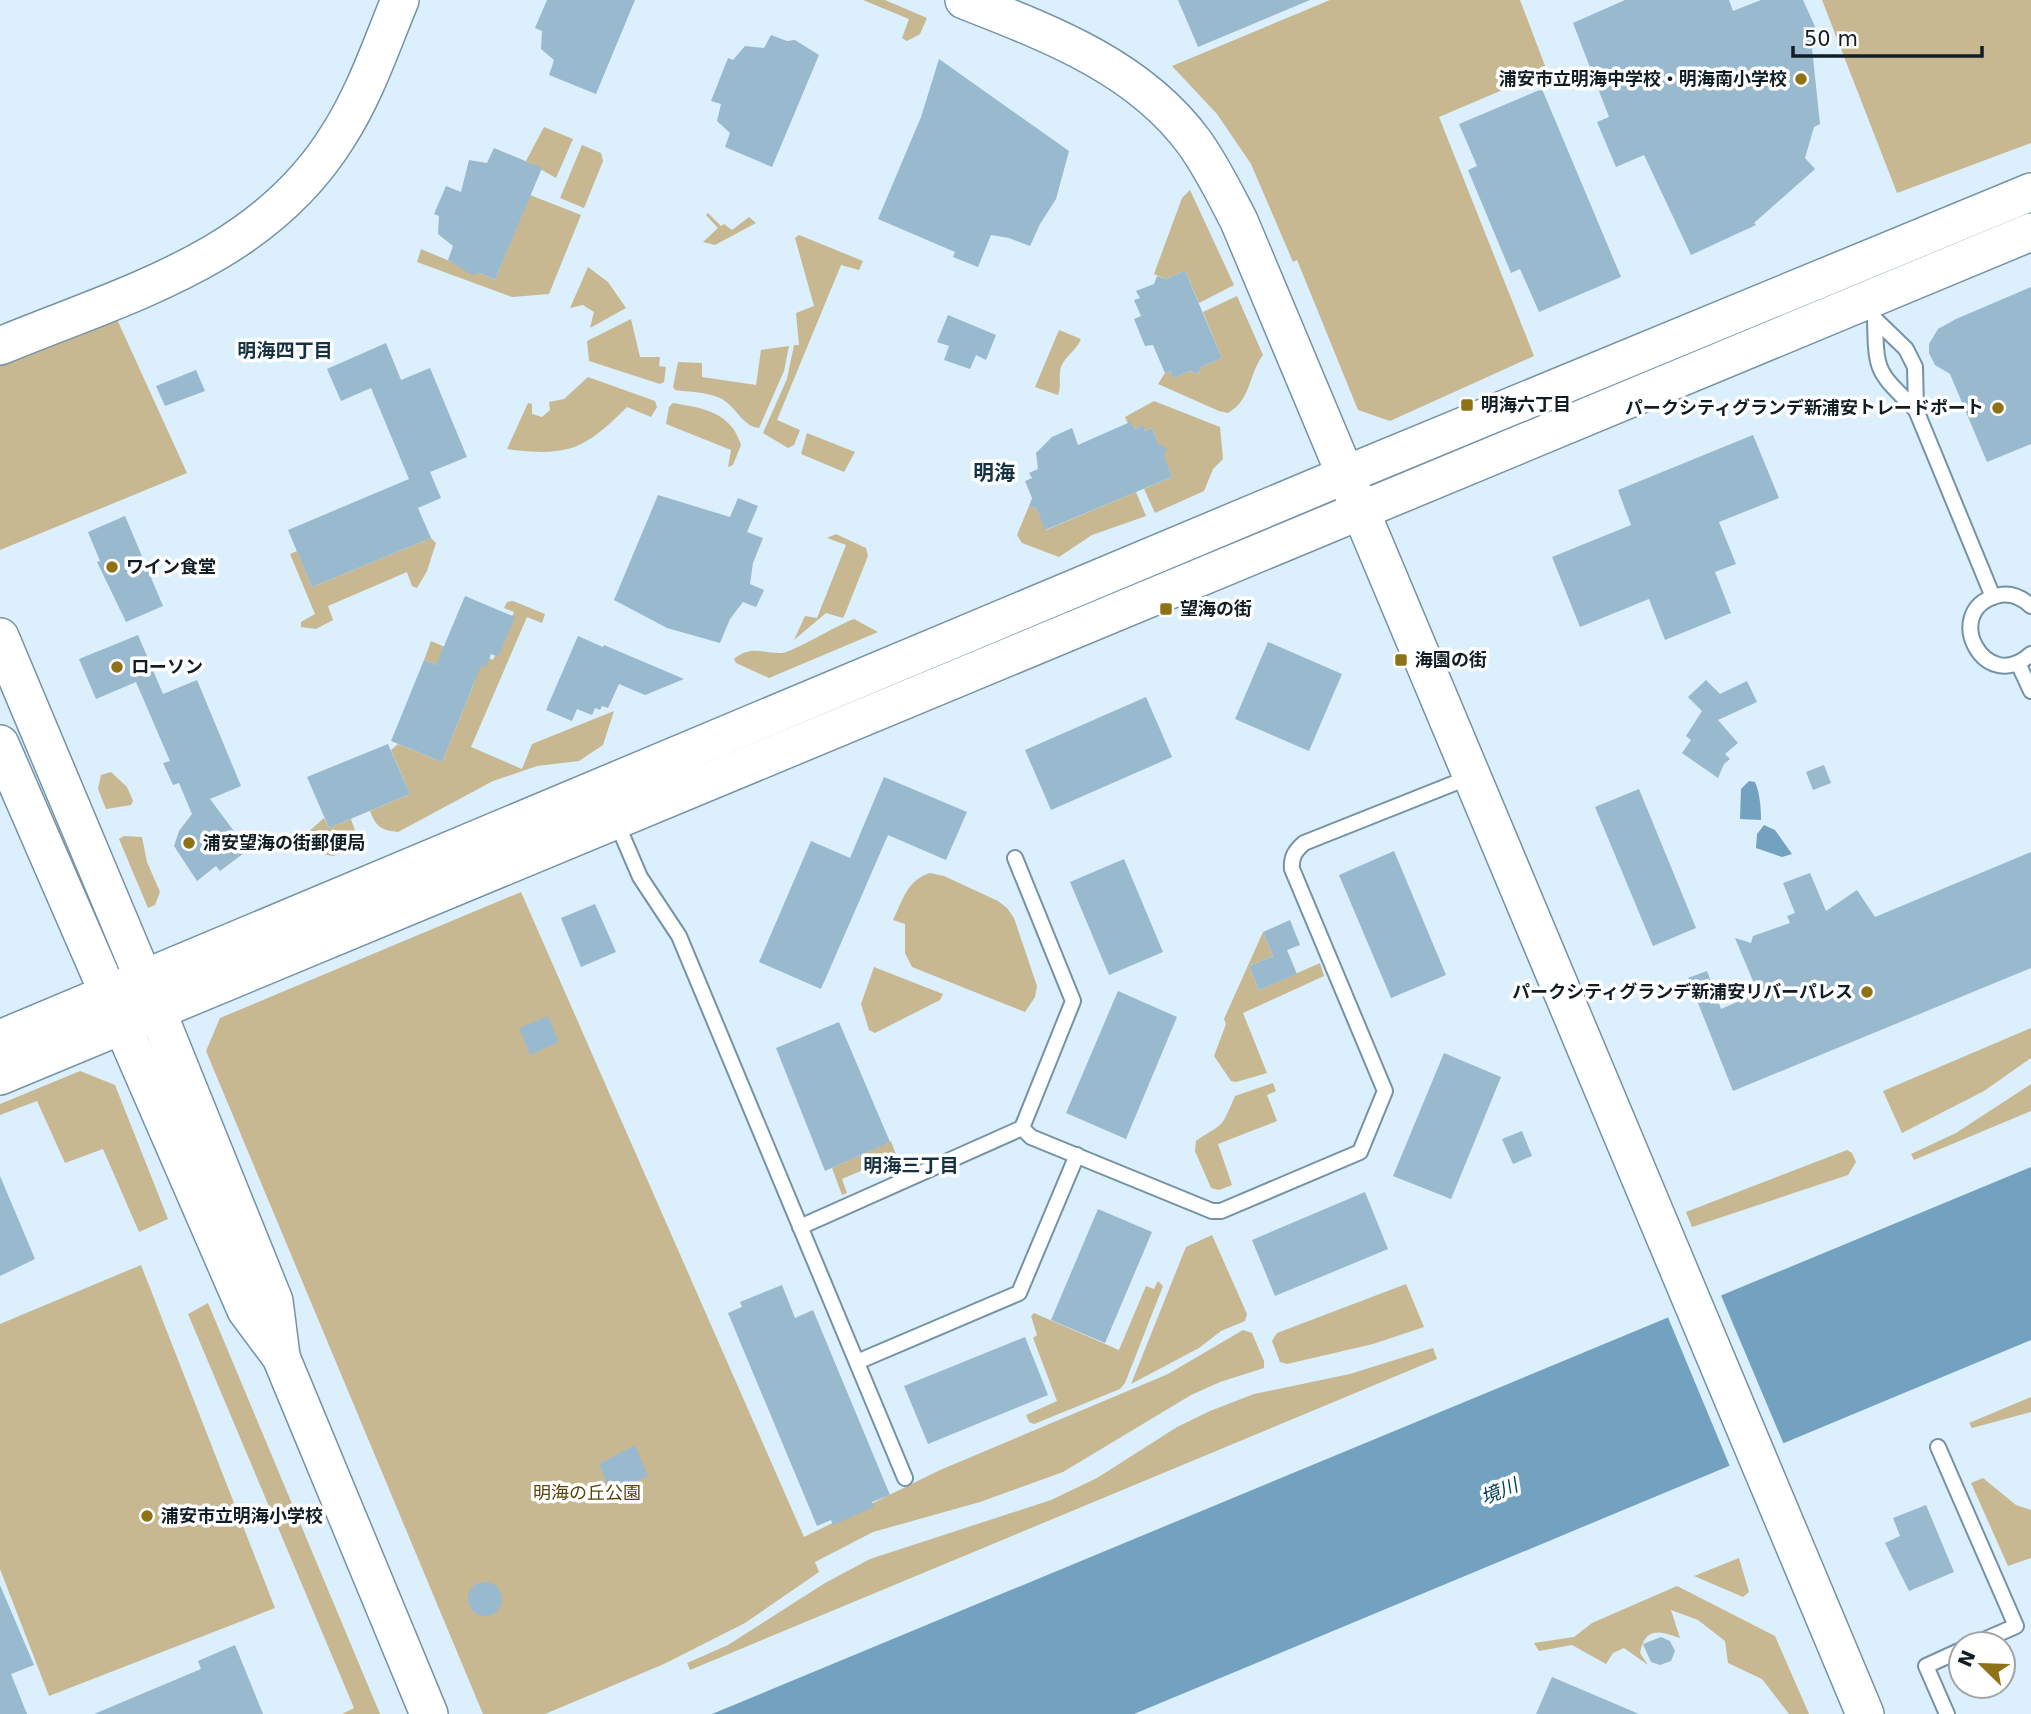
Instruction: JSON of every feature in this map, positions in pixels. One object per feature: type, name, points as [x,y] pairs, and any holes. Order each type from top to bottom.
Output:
[{"type":"street","points":[[0,346],[200,263],[249,233],[289,199],[315,171],[358,102],[400,0]]},
{"type":"street","points":[[964,0],[1057,39],[1120,71],[1170,114],[1193,140],[1214,172],[1239,221],[1865,1714]]},
{"type":"street","points":[[150,996],[1345,475],[2031,192]]},
{"type":"street","points":[[0,1039],[115,1010],[615,819],[1360,511],[1871,309],[2031,232]]},
{"type":"street","points":[[0,637],[274,1301],[281,1357]]},
{"type":"street","points":[[0,744],[246,1310],[281,1357],[429,1714]]},
{"type":"street","points":[[0,1076],[115,1010]]},
{"type":"lane","points":[[1871,309],[1906,349],[1915,367],[1916,410],[1993,597]]},
{"type":"lane","points":[[1871,309],[1876,362],[1885,380],[1916,410]]},
{"type":"lane","points":[[2031,606],[2014,595],[1993,597],[1980,605],[1973,615],[1971,639],[1976,650],[1993,664],[2004,666],[2018,663],[2031,654]]},
{"type":"lane","points":[[2018,663],[2031,691]]},
{"type":"lane","points":[[1022,1128],[1031,1137],[1212,1211],[1221,1211],[1360,1152],[1385,1091],[1292,869],[1291,859],[1304,843],[1471,777]]},
{"type":"lane","points":[[615,819],[640,877],[680,936],[905,1479]]},
{"type":"lane","points":[[800,1227],[1022,1128],[1073,1001],[1015,858]]},
{"type":"lane","points":[[857,1362],[1019,1293],[1077,1155]]},
{"type":"lane","points":[[1938,1447],[2016,1626],[2007,1630]]},
{"type":"lane","points":[[1947,1656],[1926,1666],[1947,1714]]},
{"type":"green space","points":[[863,0],[885,0],[927,18],[920,34],[907,41],[902,38],[909,19]]},
{"type":"green space","points":[[1330,0],[1520,0],[1547,71],[1439,117],[1534,356],[1390,421],[1358,410],[1297,260],[1293,262],[1251,164],[1217,114],[1172,66]]},
{"type":"green space","points":[[1822,0],[2031,0],[2031,143],[1897,193]]},
{"type":"green space","points":[[544,127],[573,139],[556,178],[526,161]]},
{"type":"green space","points":[[582,145],[601,153],[603,161],[584,208],[560,198]]},
{"type":"green space","points":[[1190,190],[1234,285],[1199,303],[1185,271],[1165,279],[1154,274],[1182,198]]},
{"type":"green space","points":[[530,195],[581,215],[549,294],[512,297],[417,262],[421,249],[464,267],[472,274],[480,273],[495,280]]},
{"type":"green space","points":[[708,213],[721,226],[724,224],[732,230],[749,217],[756,223],[715,245],[703,242],[718,228],[706,215]]},
{"type":"green space","points":[[799,235],[863,261],[859,270],[841,265],[777,420],[800,430],[794,445],[788,448],[763,433],[787,379],[794,345],[799,345],[796,313],[814,306],[795,238]]},
{"type":"green space","points":[[588,267],[608,282],[626,308],[590,328],[594,312],[583,305],[570,308]]},
{"type":"green space","points":[[1237,296],[1263,355],[1246,394],[1236,407],[1228,413],[1219,411],[1158,384],[1165,373],[1170,371],[1173,378],[1190,371],[1198,374],[1201,367],[1222,358],[1203,312]]},
{"type":"green space","points":[[115,315],[187,473],[0,550],[0,364]]},
{"type":"green space","points":[[631,319],[640,357],[660,357],[659,366],[666,367],[664,382],[660,384],[589,361],[587,341]]},
{"type":"green space","points":[[1059,330],[1081,339],[1061,367],[1058,395],[1035,387]]},
{"type":"green space","points":[[789,346],[784,371],[759,428],[748,424],[720,398],[704,393],[675,390],[673,387],[678,362],[702,363],[702,377],[756,385],[761,350]]},
{"type":"green space","points":[[588,377],[655,401],[657,407],[651,417],[627,407],[599,433],[574,447],[560,451],[507,449],[528,403],[532,404],[532,414],[542,417],[550,410],[549,402],[564,399]]},
{"type":"green space","points":[[1154,401],[1220,427],[1223,459],[1213,469],[1204,491],[1155,513],[1144,489],[1172,477],[1152,428],[1145,431],[1142,426],[1131,430],[1125,417]]},
{"type":"green space","points":[[673,403],[705,410],[730,425],[741,445],[733,465],[728,467],[731,450],[666,424],[669,407]]},
{"type":"green space","points":[[807,433],[855,452],[844,472],[801,454]]},
{"type":"green space","points":[[1136,492],[1146,516],[1092,535],[1059,557],[1022,543],[1017,535],[1029,506],[1037,509],[1046,530]]},
{"type":"green space","points":[[836,534],[866,548],[868,556],[843,618],[826,613],[794,640],[805,616],[817,618],[846,545],[827,538]]},
{"type":"green space","points":[[431,538],[436,543],[427,571],[417,588],[412,586],[407,572],[328,606],[333,620],[316,629],[301,627],[301,622],[315,614],[290,554],[297,551],[312,587]]},
{"type":"green space","points":[[513,601],[545,614],[542,623],[527,617],[471,747],[522,769],[532,744],[614,711],[603,745],[579,761],[537,766],[493,781],[398,832],[380,827],[370,811],[410,794],[391,750],[398,744],[442,762],[475,681],[424,660],[431,641],[463,655],[467,648],[493,660],[514,612],[504,608],[507,602]]},
{"type":"green space","points":[[854,619],[878,632],[769,678],[736,663],[734,659],[740,654],[752,651],[788,651]]},
{"type":"green space","points":[[111,772],[127,787],[133,801],[131,805],[106,809],[98,789],[101,775]]},
{"type":"green space","points":[[324,818],[329,828],[351,819],[356,833],[348,851],[333,856],[322,854],[306,834]]},
{"type":"green space","points":[[124,836],[142,837],[147,862],[160,892],[155,905],[148,908],[119,839]]},
{"type":"green space","points":[[930,873],[944,876],[998,901],[1014,918],[1037,986],[1035,997],[1025,1012],[912,967],[905,953],[905,924],[893,920],[911,886],[916,880]]},
{"type":"green space","name":"明海の丘公園","points":[[521,892],[804,1537],[940,1470],[1168,1374],[1243,1330],[1252,1333],[1264,1361],[1264,1368],[1220,1382],[1191,1395],[1063,1472],[980,1502],[873,1532],[815,1562],[819,1572],[745,1623],[664,1664],[545,1714],[483,1714],[206,1051],[220,1018]]},
{"type":"green space","points":[[1263,932],[1273,956],[1249,966],[1259,990],[1320,963],[1324,976],[1243,1013],[1267,1073],[1236,1082],[1231,1081],[1214,1056],[1226,1024],[1224,1019]]},
{"type":"green space","points":[[874,967],[943,994],[940,1000],[875,1033],[869,1030],[861,1004]]},
{"type":"green space","points":[[2031,1028],[2031,1058],[1984,1091],[1902,1133],[1883,1091]]},
{"type":"green space","points":[[80,1071],[115,1085],[168,1219],[139,1232],[103,1149],[65,1163],[37,1101],[0,1115],[0,1104]]},
{"type":"green space","points":[[1273,1083],[1276,1091],[1267,1095],[1277,1121],[1218,1144],[1232,1185],[1219,1190],[1211,1188],[1195,1151],[1196,1141],[1221,1124],[1235,1096]]},
{"type":"green space","points":[[2031,1084],[2031,1111],[1914,1160],[1911,1154],[1956,1133]]},
{"type":"green space","points":[[891,1141],[902,1171],[891,1176],[884,1161],[842,1179],[847,1193],[842,1195],[832,1168]]},
{"type":"green space","points":[[1847,1150],[1852,1153],[1856,1162],[1848,1175],[1692,1227],[1686,1212]]},
{"type":"green space","points":[[1212,1235],[1247,1314],[1245,1321],[1221,1331],[1199,1348],[1131,1384],[1186,1247]]},
{"type":"green space","name":"浦安市立明海小学校","points":[[141,1265],[275,1608],[49,1696],[0,1569],[0,1324]]},
{"type":"green space","points":[[1158,1281],[1163,1286],[1125,1383],[1120,1389],[1034,1424],[1029,1422],[1026,1415],[1057,1401],[1033,1338],[1037,1335],[1031,1316],[1034,1313],[1119,1350],[1146,1286],[1154,1289]]},
{"type":"green space","points":[[1406,1284],[1424,1327],[1373,1344],[1287,1364],[1280,1362],[1272,1341],[1277,1333]]},
{"type":"green space","points":[[208,1303],[380,1714],[342,1714],[354,1708],[188,1314]]},
{"type":"green space","points":[[1433,1348],[1437,1359],[690,1670],[687,1663],[728,1645],[825,1583],[870,1559],[1051,1500],[1097,1478],[1177,1427],[1210,1411],[1254,1394],[1350,1374]]},
{"type":"green space","points":[[2031,1397],[2031,1412],[1972,1428],[1969,1423]]},
{"type":"green space","points":[[1983,1478],[2016,1505],[2031,1510],[2031,1558],[2008,1566],[1971,1483]]},
{"type":"green space","points":[[1739,1558],[1749,1592],[1743,1597],[1694,1576]]},
{"type":"green space","points":[[1677,1586],[1775,1636],[1809,1714],[1789,1714],[1762,1679],[1728,1663],[1725,1641],[1698,1620],[1671,1610],[1680,1638],[1654,1633],[1646,1638],[1640,1653],[1648,1665],[1624,1648],[1613,1653],[1606,1664],[1572,1645],[1539,1651],[1534,1643],[1574,1637],[1592,1623]]},
{"type":"water","points":[[1749,781],[1755,782],[1757,786],[1761,820],[1740,819],[1741,789]]},
{"type":"water","points":[[1764,825],[1775,830],[1792,854],[1782,857],[1756,848],[1757,834]]},
{"type":"water","name":"境川","points":[[2031,1167],[2031,1340],[1134,1714],[712,1714]]},
{"type":"pier","points":[[1720,1293],[1785,1447],[1731,1469],[1667,1315]]},
{"type":"building","points":[[547,0],[635,0],[596,94],[549,75],[554,60],[541,49],[542,31],[535,28]]},
{"type":"building","points":[[1178,0],[1310,0],[1198,47]]},
{"type":"building","points":[[1625,0],[1729,0],[1733,11],[1761,0],[1803,0],[1822,42],[1812,48],[1820,124],[1814,127],[1805,158],[1815,169],[1754,223],[1756,225],[1691,255],[1644,155],[1616,167],[1597,122],[1609,117],[1573,23]]},
{"type":"building","points":[[771,35],[787,41],[795,40],[819,55],[772,167],[725,147],[730,133],[717,121],[721,104],[711,101],[728,58],[733,60],[745,46],[764,48]]},
{"type":"building","points":[[939,59],[1069,151],[1056,199],[1030,246],[991,235],[978,267],[953,257],[955,252],[878,219],[921,117]]},
{"type":"building","points":[[1542,89],[1621,277],[1539,312],[1520,269],[1511,273],[1468,170],[1477,166],[1459,124]]},
{"type":"building","points":[[494,148],[542,168],[495,280],[480,273],[472,275],[448,260],[453,246],[438,234],[439,216],[434,214],[446,186],[461,192],[469,160],[487,163]]},
{"type":"building","points":[[1185,271],[1222,358],[1201,367],[1198,374],[1190,371],[1173,378],[1170,371],[1165,373],[1153,345],[1145,346],[1134,319],[1141,316],[1134,300],[1140,298],[1136,291],[1154,284],[1157,276],[1165,279]]},
{"type":"building","name":"パークシティグランデ新浦安トレードポート","points":[[2031,287],[2031,444],[1987,462],[1950,374],[1935,365],[1929,353],[1929,344],[1938,329]]},
{"type":"building","points":[[948,315],[996,335],[986,360],[976,355],[970,369],[944,360],[949,346],[937,342]]},
{"type":"building","points":[[386,343],[401,380],[430,368],[467,457],[430,472],[441,498],[418,508],[431,538],[312,587],[288,530],[409,479],[371,388],[341,401],[327,369]]},
{"type":"building","points":[[196,370],[205,391],[165,406],[156,386]]},
{"type":"building","points":[[1130,422],[1135,429],[1143,425],[1145,431],[1152,428],[1159,445],[1167,448],[1164,456],[1172,477],[1045,530],[1037,509],[1029,506],[1032,498],[1025,481],[1032,478],[1029,473],[1038,469],[1036,453],[1052,437],[1072,428],[1078,445]]},
{"type":"building","points":[[1753,435],[1779,498],[1719,522],[1736,564],[1715,572],[1731,613],[1665,640],[1649,599],[1580,627],[1552,557],[1631,525],[1618,490]]},
{"type":"building","points":[[658,495],[730,517],[738,498],[758,506],[747,532],[763,538],[753,563],[750,584],[764,590],[756,607],[743,602],[730,619],[720,643],[667,628],[614,600]]},
{"type":"building","points":[[125,516],[163,606],[126,622],[97,562],[100,561],[88,532]]},
{"type":"building","points":[[465,596],[515,617],[498,657],[491,654],[486,667],[481,666],[442,762],[391,741],[424,660],[436,665]]},
{"type":"building","points":[[138,635],[163,694],[197,680],[241,786],[210,799],[248,850],[220,871],[216,866],[197,881],[174,846],[179,831],[192,814],[179,783],[173,785],[163,763],[170,761],[136,682],[96,699],[79,659]]},
{"type":"building","points":[[578,636],[684,679],[645,695],[619,684],[608,708],[595,708],[592,715],[577,709],[572,721],[546,710]]},
{"type":"building","points":[[1268,642],[1342,674],[1309,751],[1235,719]]},
{"type":"building","points":[[1706,680],[1720,694],[1747,681],[1757,702],[1718,720],[1738,743],[1725,754],[1730,759],[1724,764],[1718,778],[1682,753],[1691,740],[1686,736],[1702,711],[1688,697]]},
{"type":"building","points":[[1146,697],[1172,757],[1051,810],[1025,750]]},
{"type":"building","points":[[388,744],[410,794],[329,828],[307,777]]},
{"type":"building","points":[[1824,765],[1831,783],[1813,790],[1806,772]]},
{"type":"building","points":[[884,777],[967,812],[946,860],[888,835],[821,989],[759,962],[811,841],[850,858]]},
{"type":"building","points":[[1639,789],[1696,928],[1653,946],[1595,807]]},
{"type":"building","points":[[1394,851],[1446,975],[1391,998],[1339,875]]},
{"type":"building","name":"パークシティグランデ新浦安リバーパレス","points":[[2031,852],[2031,968],[1733,1091],[1688,978],[1707,971],[1721,1009],[1758,993],[1735,938],[1751,943],[1753,936],[1790,923],[1787,916],[1795,913],[1783,883],[1810,873],[1826,911],[1857,890],[1875,917]]},
{"type":"building","points":[[1124,859],[1163,952],[1109,975],[1070,882]]},
{"type":"building","points":[[595,904],[616,952],[581,967],[561,918]]},
{"type":"building","points":[[1290,920],[1300,945],[1287,950],[1297,974],[1259,990],[1249,966],[1273,956],[1263,932]]},
{"type":"building","points":[[1118,991],[1177,1017],[1126,1139],[1066,1113]]},
{"type":"building","points":[[548,1016],[559,1042],[530,1055],[519,1028]]},
{"type":"building","points":[[839,1022],[890,1142],[825,1171],[776,1048]]},
{"type":"building","points":[[1444,1053],[1501,1077],[1451,1199],[1393,1176]]},
{"type":"building","points":[[1522,1131],[1532,1156],[1513,1164],[1502,1139]]},
{"type":"building","points":[[0,1176],[35,1259],[0,1276]]},
{"type":"building","points":[[1365,1192],[1388,1249],[1275,1296],[1252,1240]]},
{"type":"building","points":[[1098,1209],[1152,1232],[1105,1343],[1051,1320]]},
{"type":"building","points":[[782,1285],[795,1318],[813,1310],[890,1495],[872,1502],[874,1507],[833,1525],[831,1520],[817,1526],[728,1313],[742,1307],[740,1302]]},
{"type":"building","points":[[1025,1337],[1048,1395],[928,1444],[904,1386]]},
{"type":"building","points":[[635,1445],[648,1476],[611,1493],[599,1464]]},
{"type":"building","points":[[1926,1505],[1954,1572],[1909,1591],[1885,1543],[1900,1536],[1893,1518]]},
{"type":"building","points":[[485,1582],[497,1587],[502,1599],[497,1611],[485,1616],[473,1611],[468,1599],[473,1587]]},
{"type":"building","points":[[0,1585],[34,1665],[11,1674],[27,1714],[0,1714]]},
{"type":"building","points":[[1661,1637],[1670,1641],[1675,1651],[1671,1661],[1660,1665],[1651,1662],[1643,1644]]},
{"type":"building","points":[[235,1645],[263,1714],[94,1714],[201,1669],[198,1661]]},
{"type":"building","points":[[1552,1677],[1639,1714],[1536,1714]]},
{"type":"place","name":"浦安市立明海中学校・明海南小学校","points":[[1801,79]]},
{"type":"place","name":"明海六丁目","points":[[1467,405]]},
{"type":"place","name":"パークシティグランデ新浦安トレードポート","points":[[1998,408]]},
{"type":"place","name":"ワイン食堂","points":[[112,567]]},
{"type":"place","name":"望海の街","points":[[1166,609]]},
{"type":"place","name":"海園の街","points":[[1401,660]]},
{"type":"place","name":"ローソン","points":[[117,667]]},
{"type":"place","name":"浦安望海の街郵便局","points":[[189,843]]},
{"type":"place","name":"パークシティグランデ新浦安リバーパレス","points":[[1867,992]]},
{"type":"place","name":"浦安市立明海小学校","points":[[147,1516]]},
{"type":"district","name":"明海四丁目","points":[[285,350]]},
{"type":"district","name":"明海","points":[[994,473]]},
{"type":"district","name":"明海三丁目","points":[[911,1165]]}]
